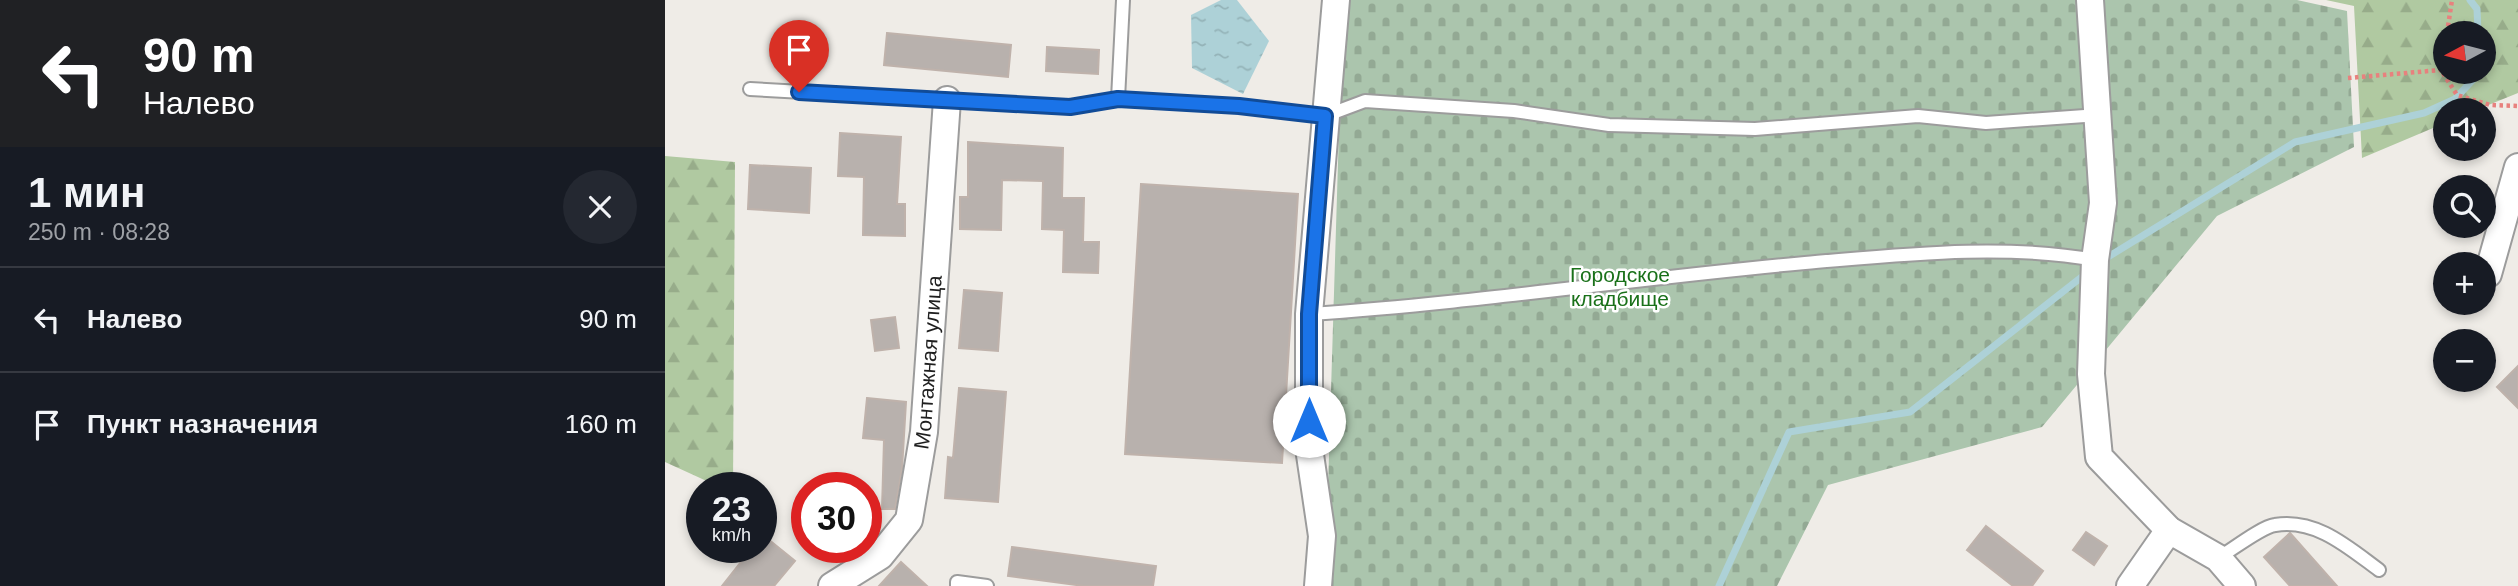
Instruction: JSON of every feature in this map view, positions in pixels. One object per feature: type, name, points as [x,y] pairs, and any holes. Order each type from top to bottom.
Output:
[{"type":"street","points":[[1318,586],[1322,536],[1309,448],[1309,314],[1336,0]]},
{"type":"street","points":[[2090,0],[2103,203],[2095,260],[2091,374],[2099,457],[2169,530],[2218,558],[2242,586]]},
{"type":"street","name":"Монтажная улица","points":[[832,586],[880,556],[909,520],[924,432],[947,100]]},
{"type":"street","points":[[2494,252],[2518,167]]},
{"type":"street","points":[[2130,586],[2169,530]]},
{"type":"lane","points":[[1118,99],[1123,0]]},
{"type":"lane","points":[[750,89],[1070,107],[1118,99],[1239,106],[1325,116],[1364,101],[1514,111],[1609,125],[1755,129],[1918,116],[1986,122],[2099,116]]},
{"type":"lane","points":[[1309,314],[1414,307],[1677,275],[1869,257],[2045,251],[2095,260]]},
{"type":"lane","points":[[2218,558],[2274,525],[2323,531],[2379,570]]},
{"type":"lane","points":[[957,586],[957,582],[987,586]]},
{"type":"path","points":[[2449,21],[2452,0]]},
{"type":"path","points":[[2348,78],[2433,71]]},
{"type":"path","points":[[2452,84],[2460,95],[2490,105],[2518,106]]},
{"type":"green space","name":"Городское кладбище","points":[[1343,0],[2297,0],[2347,11],[2354,147],[2217,216],[2042,427],[1828,485],[1777,586],[1325,586]]},
{"type":"green space","points":[[2326,0],[2518,0],[2518,93],[2496,102],[2496,98],[2433,98],[2433,128],[2362,158],[2354,6]]},
{"type":"green space","points":[[665,156],[735,162],[733,472],[687,472],[665,462]]},
{"type":"water","points":[[1221,0],[1237,0],[1269,41],[1243,94],[1192,68],[1191,15]]},
{"type":"building","points":[[887,33],[1011,45],[1008,77],[884,65]]},
{"type":"building","points":[[1047,47],[1099,50],[1098,74],[1046,71]]},
{"type":"building","points":[[840,133],[901,137],[897,204],[905,204],[905,236],[863,235],[864,177],[838,176]]},
{"type":"building","points":[[968,142],[1063,148],[1062,198],[1084,198],[1083,242],[1099,242],[1098,273],[1063,272],[1064,230],[1042,229],[1043,181],[1002,180],[1001,230],[960,229],[960,197],[968,197]]},
{"type":"building","points":[[750,165],[811,168],[809,213],[748,209]]},
{"type":"building","points":[[1141,184],[1298,194],[1282,463],[1125,454]]},
{"type":"building","points":[[964,290],[1002,293],[998,351],[959,348]]},
{"type":"building","points":[[895,317],[899,348],[875,351],[871,320]]},
{"type":"building","points":[[2518,366],[2518,408],[2497,387]]},
{"type":"building","points":[[959,388],[1006,392],[998,502],[945,498],[948,457],[953,458]]},
{"type":"building","points":[[867,398],[906,402],[902,469],[895,509],[882,509],[884,440],[863,438]]},
{"type":"building","points":[[1986,526],[2043,571],[2032,586],[2013,586],[1967,550]]},
{"type":"building","points":[[2086,532],[2107,546],[2094,565],[2073,550]]},
{"type":"building","points":[[2290,533],[2337,586],[2290,586],[2264,557]]},
{"type":"building","points":[[777,546],[793,563],[774,586],[722,586],[740,563],[777,563]]},
{"type":"building","points":[[1012,547],[1156,566],[1153,586],[1084,586],[1008,576]]},
{"type":"building","points":[[901,562],[927,586],[879,586]]},
{"type":"waterway","points":[[2470,0],[2477,9],[2478,21]]},
{"type":"waterway","points":[[2103,260],[2295,142],[2424,113],[2455,99],[2469,84]]},
{"type":"waterway","points":[[1719,586],[1789,432],[1910,412],[2088,272]]},
{"type":"route","points":[[799,92],[1070,107],[1118,99],[1239,106],[1325,116],[1309,314],[1309,421]]}]
